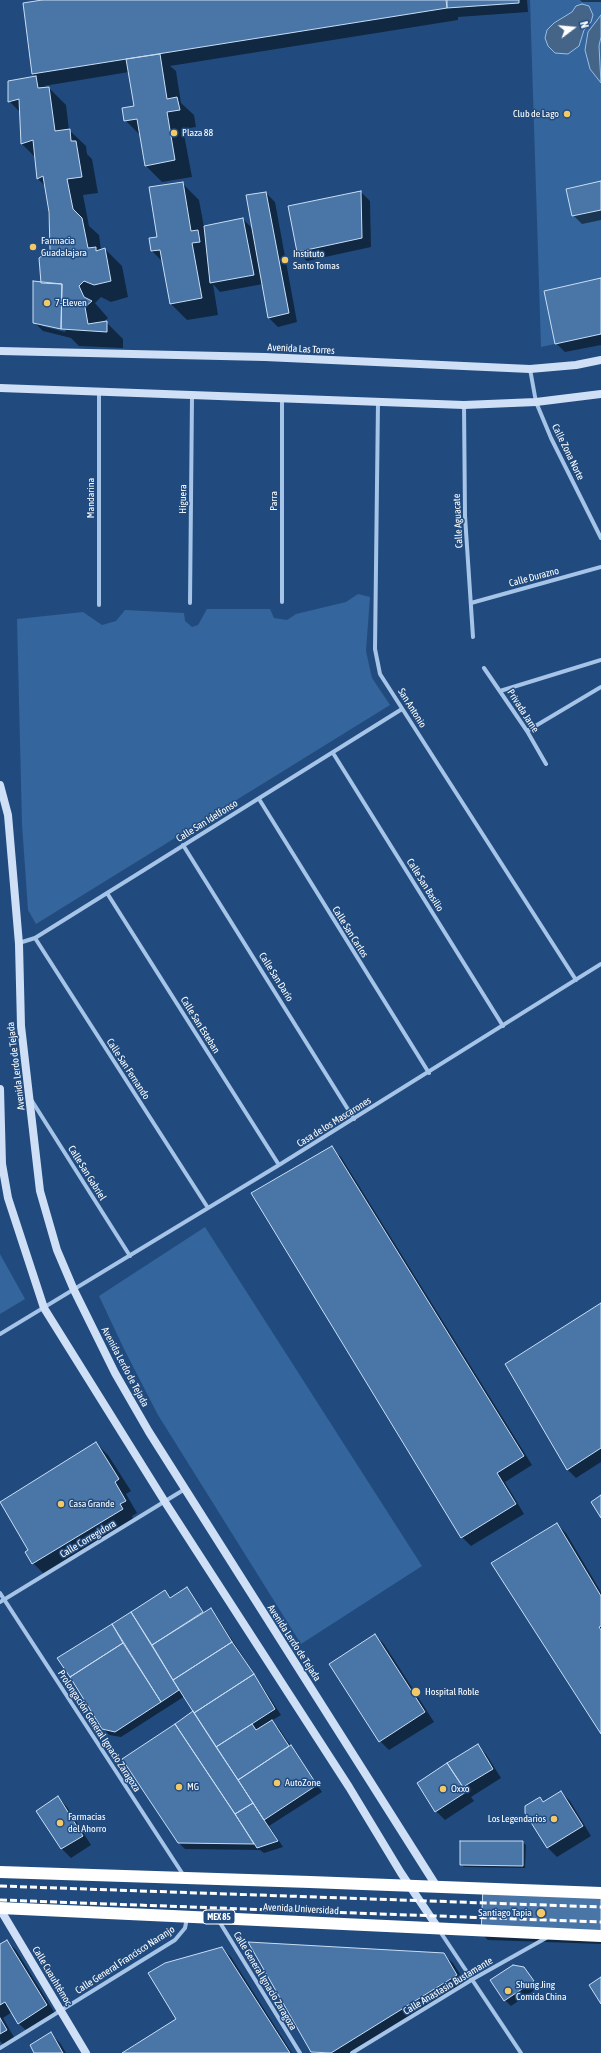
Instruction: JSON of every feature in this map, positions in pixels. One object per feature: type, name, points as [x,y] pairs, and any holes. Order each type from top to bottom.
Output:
[{"type":"highway","points":[[0,1872],[437,1886],[601,1893]]},
{"type":"highway","name":"Avenida Universidad","points":[[0,1908],[601,1936]]},
{"type":"street","name":"Avenida Las Torres","points":[[0,351],[265,357],[530,369],[576,365],[601,360]]},
{"type":"street","name":"Calle Zona Norte","points":[[530,369],[536,402],[551,438],[601,538]]},
{"type":"street","points":[[0,388],[282,400],[464,405],[536,402],[601,394]]},
{"type":"street","name":"Mandarina","points":[[99,392],[100,605]]},
{"type":"street","name":"Higuera","points":[[190,603],[192,396]]},
{"type":"street","name":"Parra","points":[[282,400],[282,602]]},
{"type":"street","name":"San Antonio","points":[[378,402],[375,649],[380,674],[576,980]]},
{"type":"street","name":"Calle Aguacate","points":[[464,405],[464,516],[473,637]]},
{"type":"street","name":"Calle Durazno","points":[[471,603],[601,567]]},
{"type":"street","points":[[500,691],[601,660]]},
{"type":"street","name":"Privada Jame","points":[[484,668],[546,764]]},
{"type":"street","points":[[526,731],[601,687]]},
{"type":"street","name":"Calle San Idelfonso","points":[[19,944],[35,938],[402,709]]},
{"type":"street","name":"Calle San Basilio","points":[[333,753],[504,1026]]},
{"type":"street","name":"Avenida Lerdo de Tejada","points":[[0,785],[8,815],[19,944],[21,1026],[31,1099],[40,1191],[57,1250],[74,1290],[115,1373],[185,1489],[437,1886]]},
{"type":"street","name":"Calle San Carlos","points":[[259,799],[429,1073]]},
{"type":"street","name":"Calle San Darío","points":[[184,845],[354,1119]]},
{"type":"street","name":"Calle San Esteban","points":[[107,893],[279,1165]]},
{"type":"street","name":"Calle San Fernando","points":[[35,938],[208,1208]]},
{"type":"street","name":"Casa de los Mascarones","points":[[0,1334],[429,1073],[601,964]]},
{"type":"street","name":"Avenida Lerdo de Tejada","points":[[0,1089],[2,1164],[8,1198],[44,1308],[165,1502],[438,1928]]},
{"type":"street","name":"Calle San Gabriel","points":[[31,1099],[130,1256]]},
{"type":"street","name":"Calle Corregidora","points":[[2,1600],[185,1489]]},
{"type":"street","name":"Prolongación General Ignacio Zaragoza","points":[[0,1592],[2,1600],[186,1878]]},
{"type":"street","name":"Calle Cuauhtémoc","points":[[0,1908],[86,2053]]},
{"type":"street","name":"Calle General Francisco Naranjo","points":[[0,2048],[175,1940],[185,1928],[188,1916]]},
{"type":"street","name":"Calle General Ignacio Zaragoza","points":[[217,1917],[300,2053]]},
{"type":"street","points":[[438,1928],[521,2053]]},
{"type":"street","name":"Calle Anastasio Bustamante","points":[[352,2053],[473,1979],[553,1934]]},
{"type":"shaded area","name":"Club de Lago","points":[[530,0],[601,0],[601,334],[541,347]]},
{"type":"shaded area","points":[[582,4],[589,6],[593,15],[591,22],[584,30],[579,46],[568,54],[555,53],[548,46],[545,38],[547,30],[554,23],[572,12],[576,6]]},
{"type":"shaded area","points":[[601,15],[601,37],[599,46],[601,83],[590,69],[585,50],[588,32]]},
{"type":"shaded area","points":[[358,594],[370,597],[366,651],[372,678],[390,705],[36,924],[28,910],[22,824],[17,619],[83,612],[102,625],[116,621],[125,610],[184,613],[185,621],[192,627],[198,625],[207,609],[270,609],[274,618],[287,620],[296,614],[346,602]]},
{"type":"shaded area","points":[[205,1227],[422,1566],[301,1644],[158,1415],[99,1296]]},
{"type":"shaded area","points":[[0,1254],[25,1299],[0,1314]]},
{"type":"building","points":[[42,0],[446,0],[447,8],[32,74],[23,3]]},
{"type":"building","points":[[447,0],[519,0],[519,3],[447,8]]},
{"type":"building","points":[[160,54],[167,99],[177,97],[180,110],[167,112],[175,160],[145,166],[137,119],[124,121],[122,108],[134,106],[126,59]]},
{"type":"building","points":[[36,76],[38,88],[49,87],[55,131],[70,129],[71,141],[76,141],[82,177],[67,179],[73,209],[82,218],[88,248],[96,247],[96,251],[105,248],[111,281],[94,285],[84,281],[79,286],[84,297],[92,301],[85,307],[88,324],[107,321],[107,332],[61,329],[62,284],[41,283],[39,258],[50,250],[49,212],[43,176],[37,179],[33,140],[21,144],[19,99],[8,102],[8,81]]},
{"type":"building","points":[[601,181],[601,210],[572,216],[566,189]]},
{"type":"building","points":[[183,182],[191,231],[198,230],[200,242],[192,243],[202,298],[170,304],[160,250],[151,251],[149,238],[157,237],[149,187]]},
{"type":"building","points":[[361,191],[362,238],[297,252],[288,206]]},
{"type":"building","points":[[266,192],[289,313],[268,318],[246,195]]},
{"type":"building","points":[[243,218],[254,275],[210,283],[204,226]]},
{"type":"building","points":[[601,278],[601,334],[555,344],[544,291]]},
{"type":"building","name":"7-Eleven","points":[[33,281],[62,284],[61,329],[33,323]]},
{"type":"building","points":[[332,1146],[524,1456],[497,1473],[516,1504],[461,1538],[251,1193]]},
{"type":"building","points":[[601,1303],[601,1448],[567,1470],[505,1364]]},
{"type":"building","name":"Casa Grande","points":[[96,1442],[119,1479],[115,1482],[126,1501],[120,1504],[123,1509],[32,1564],[25,1552],[28,1550],[0,1502]]},
{"type":"building","points":[[601,1495],[601,1518],[591,1502]]},
{"type":"building","points":[[557,1523],[601,1596],[601,1626],[599,1627],[601,1630],[601,1734],[491,1563]]},
{"type":"building","points":[[187,1587],[203,1612],[152,1645],[131,1612],[165,1590],[170,1598]]},
{"type":"building","points":[[211,1608],[232,1642],[173,1680],[152,1645]]},
{"type":"building","points":[[131,1612],[179,1690],[161,1702],[112,1624]]},
{"type":"building","points":[[112,1624],[123,1643],[70,1677],[57,1658]]},
{"type":"building","points":[[375,1634],[425,1712],[379,1742],[329,1664]]},
{"type":"building","points":[[232,1642],[254,1674],[194,1713],[173,1680]]},
{"type":"building","points":[[123,1643],[161,1702],[115,1732],[102,1729],[70,1677]]},
{"type":"building","points":[[254,1674],[275,1709],[216,1747],[194,1713]]},
{"type":"building","points":[[193,1711],[253,1803],[235,1814],[175,1724]]},
{"type":"building","points":[[272,1720],[289,1746],[238,1780],[216,1747],[252,1724],[256,1730]]},
{"type":"building","name":"MG","points":[[175,1724],[254,1844],[178,1843],[122,1759]]},
{"type":"building","points":[[478,1744],[493,1769],[463,1787],[447,1763]]},
{"type":"building","name":"AutoZone","points":[[291,1745],[317,1785],[264,1820],[238,1780]]},
{"type":"building","name":"Oxxo","points":[[447,1763],[466,1792],[435,1812],[417,1783]]},
{"type":"building","name":"Los Legendarios","points":[[561,1791],[583,1826],[547,1848],[525,1813],[525,1806],[540,1797],[543,1802]]},
{"type":"building","name":"Farmacias del Ahorro","points":[[58,1796],[83,1836],[61,1849],[36,1811]]},
{"type":"building","points":[[253,1803],[278,1841],[257,1848],[235,1814]]},
{"type":"building","points":[[460,1841],[523,1841],[523,1866],[460,1865]]},
{"type":"building","name":"Santiago Tapia","points":[[483,1886],[601,1890],[601,1939],[481,1935]]},
{"type":"building","points":[[7,1940],[47,2005],[18,2024],[5,2002],[0,2005],[0,1944]]},
{"type":"building","points":[[248,1942],[444,1953],[457,1975],[331,2053],[311,2052]]},
{"type":"building","points":[[222,1947],[290,2053],[122,2053],[176,2019],[148,1973],[165,1963]]},
{"type":"building","name":"Shung Jing Comida China","points":[[513,1965],[524,1967],[534,1981],[504,2001],[490,1980]]},
{"type":"building","points":[[601,1977],[601,2004],[589,1985]]},
{"type":"building","points":[[0,2018],[7,2030],[0,2034]]},
{"type":"building","points":[[51,2032],[63,2053],[34,2053],[30,2045]]},
{"type":"railway","points":[[0,1886],[601,1907]]},
{"type":"railway","points":[[0,1900],[601,1922]]},
{"type":"place","name":"Club de Lago","points":[[567,114]]},
{"type":"place","name":"Plaza 88","points":[[174,133]]},
{"type":"place","name":"Farmacia Guadalajara","points":[[33,247]]},
{"type":"place","name":"Instituto Santo Tomas","points":[[285,260]]},
{"type":"place","name":"7-Eleven","points":[[47,303]]},
{"type":"place","name":"Casa Grande","points":[[61,1504]]},
{"type":"place","name":"Hospital Roble","points":[[416,1692]]},
{"type":"place","name":"AutoZone","points":[[277,1783]]},
{"type":"place","name":"MG","points":[[179,1787]]},
{"type":"place","name":"Oxxo","points":[[443,1789]]},
{"type":"place","name":"Los Legendarios","points":[[554,1819]]},
{"type":"place","name":"Farmacias del Ahorro","points":[[60,1823]]},
{"type":"place","name":"Santiago Tapia","points":[[541,1913]]},
{"type":"place","name":"Shung Jing Comida China","points":[[508,1991]]}]
